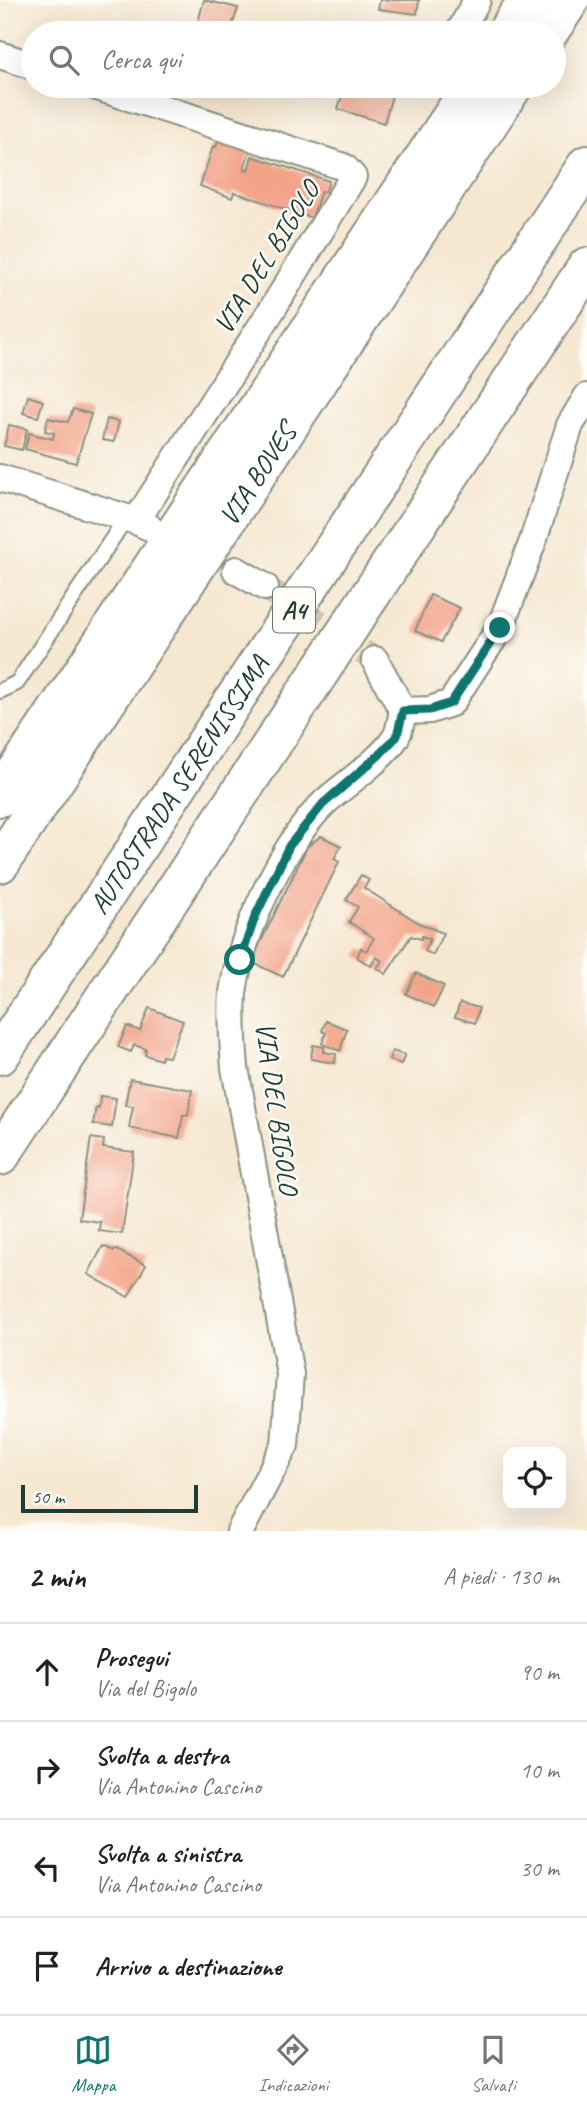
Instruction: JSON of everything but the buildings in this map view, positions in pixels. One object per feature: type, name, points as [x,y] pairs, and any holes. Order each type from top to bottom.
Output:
[{"type":"highway","points":[[514,21],[528,0]]},
{"type":"highway","points":[[556,21],[570,0]]},
{"type":"highway","name":"VIA BOVES","points":[[0,797],[464,98]]},
{"type":"highway","name":"VIA BOVES","points":[[0,863],[505,98]]},
{"type":"highway","name":"AUTOSTRADA SERENISSIMA","points":[[0,1055],[587,165]]},
{"type":"highway","name":"AUTOSTRADA SERENISSIMA","points":[[0,1156],[587,267]]},
{"type":"street","points":[[466,21],[477,0]]},
{"type":"street","points":[[0,55],[21,62]]},
{"type":"street","name":"VIA DEL BIGOLO","points":[[131,98],[344,167],[353,177],[137,522]]},
{"type":"street","points":[[375,660],[403,711],[430,710],[451,703],[500,628],[533,541],[570,425],[587,397]]},
{"type":"street","points":[[0,478],[137,522]]},
{"type":"street","points":[[236,570],[265,587]]},
{"type":"street","name":"VIA DEL BIGOLO","points":[[240,1531],[285,1446],[290,1374],[235,1068],[233,993],[240,960],[255,917],[289,846],[323,804],[397,736],[403,711]]},
{"type":"lane","points":[[0,691],[17,683],[137,522]]},
{"type":"tunnel","points":[[265,587],[375,660]]},
{"type":"route","points":[[240,960],[255,917],[289,846],[323,804],[397,736],[403,711],[430,710],[451,703],[500,628]]}]
